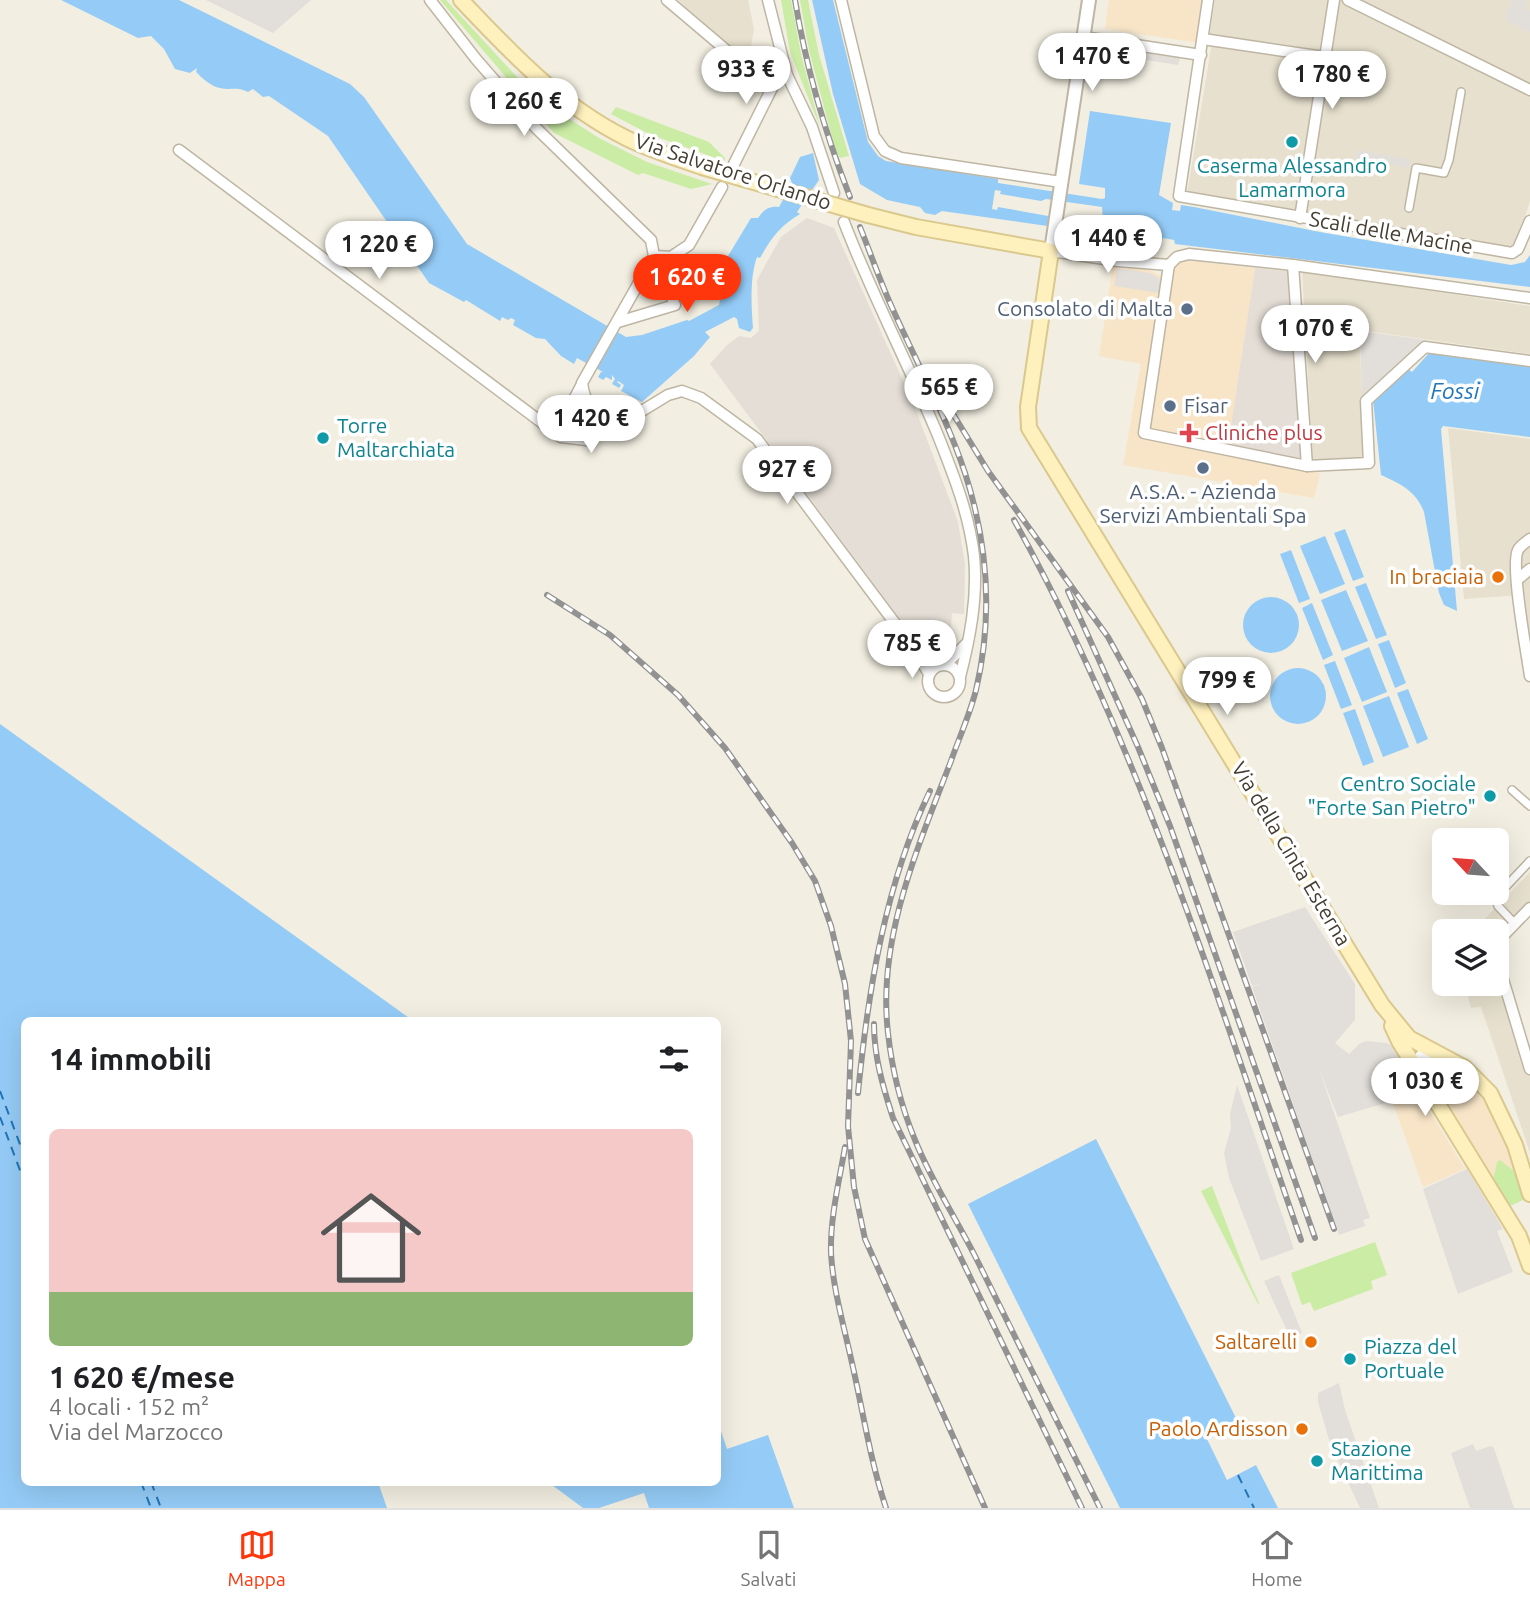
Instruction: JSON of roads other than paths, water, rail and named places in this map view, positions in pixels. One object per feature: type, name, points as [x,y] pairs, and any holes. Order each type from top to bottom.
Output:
[{"type":"main road","name":"Via Salvatore Orlando","points":[[461,0],[517,60],[569,104],[632,141],[702,167],[916,227],[1051,251]]},
{"type":"main road","name":"Via della Cinta Esterna","points":[[1051,251],[1028,407],[1029,428],[1382,1005],[1399,1041],[1518,1236],[1530,1266]]},
{"type":"main road","name":"Via della Cinta Esterna","points":[[1382,1005],[1409,1038],[1465,1068],[1490,1093],[1515,1145],[1530,1194]]},
{"type":"street","points":[[430,0],[476,59],[536,128],[647,234],[675,305],[618,322]]},
{"type":"street","points":[[667,0],[739,61],[774,84]]},
{"type":"street","points":[[768,0],[787,75],[812,127],[834,193]]},
{"type":"street","points":[[841,0],[874,136],[885,151],[901,158],[1062,181]]},
{"type":"street","name":"Via della Cinta Esterna","points":[[1051,251],[1089,0]]},
{"type":"street","points":[[1084,37],[1201,55],[1208,0]]},
{"type":"street","points":[[1300,218],[1334,0]]},
{"type":"street","points":[[1348,0],[1529,87]]},
{"type":"street","points":[[1203,38],[1324,57]]},
{"type":"street","name":"Scali delle Macine","points":[[1201,55],[1179,197],[1507,253],[1514,253],[1518,249],[1530,221]]},
{"type":"street","points":[[734,164],[774,84],[787,75]]},
{"type":"street","points":[[1409,208],[1411,169],[1444,173],[1449,160],[1461,92]]},
{"type":"street","points":[[179,150],[561,437],[586,440],[614,428],[677,392],[701,398],[721,411],[757,439],[904,635],[929,674]]},
{"type":"street","points":[[654,256],[671,257],[692,241],[722,187]]},
{"type":"street","points":[[844,222],[913,375],[953,472],[965,511],[974,566],[974,607],[968,640],[958,689],[944,697],[933,694],[928,684],[929,674],[963,649],[968,640]]},
{"type":"street","points":[[1051,251],[1169,265]]},
{"type":"street","points":[[1530,298],[1293,265],[1189,254],[1177,257],[1169,265],[1144,433],[1307,466],[1369,463],[1366,401],[1425,348],[1530,361]]},
{"type":"street","points":[[561,437],[570,407],[582,383],[654,256]]},
{"type":"street","points":[[1293,265],[1307,466]]},
{"type":"street","points":[[582,383],[590,408],[598,418],[614,428]]},
{"type":"street","points":[[1530,539],[1518,551],[1517,580],[1530,676]]},
{"type":"street","points":[[1517,580],[1530,569]]},
{"type":"street","points":[[945,664],[954,668],[960,677]]},
{"type":"street","points":[[1512,790],[1530,806]]},
{"type":"street","points":[[1514,923],[1498,906],[1495,898],[1530,861]]},
{"type":"street","points":[[1509,929],[1530,908]]},
{"type":"street","points":[[1508,996],[1530,1069]]},
{"type":"street","points":[[1415,1068],[1419,1058],[1433,1051]]},
{"type":"water","points":[[61,0],[179,0],[350,84],[364,97],[467,244],[626,337],[689,321],[719,305],[728,256],[751,218],[758,218],[769,208],[779,207],[792,183],[790,178],[800,157],[813,153],[819,180],[797,212],[800,214],[782,227],[760,258],[757,257],[752,281],[753,328],[750,332],[739,328],[734,317],[705,332],[710,337],[694,356],[642,402],[621,391],[624,385],[618,381],[621,385],[619,388],[612,384],[615,379],[612,375],[612,380],[606,377],[603,380],[598,377],[603,372],[577,358],[574,364],[561,356],[545,339],[536,338],[513,325],[515,320],[502,317],[500,321],[466,300],[464,302],[429,283],[328,136],[269,96],[263,97],[253,89],[248,92],[217,87],[198,74],[197,68],[190,73],[175,69],[164,49],[151,36],[138,38]]},
{"type":"water","points":[[812,0],[833,0],[868,142],[878,156],[886,161],[998,179],[998,183],[1102,199],[1105,198],[1105,188],[1079,184],[1090,111],[1171,123],[1159,195],[1173,203],[1172,210],[1180,211],[1181,205],[1194,207],[1511,265],[1525,262],[1530,255],[1530,287],[1175,244],[1174,240],[1163,238],[1157,250],[1098,242],[1099,234],[1096,233],[942,211],[935,215],[925,213],[920,207],[887,200],[860,184],[833,94]],"holes":[[[995,190],[1001,191],[1000,194],[1041,201],[1046,199],[1102,207],[1103,220],[1098,225],[998,207],[997,210],[992,209]]]},
{"type":"water","name":"Fossi","points":[[1430,352],[1530,365],[1530,437],[1443,426],[1441,429],[1457,611],[1444,605],[1439,593],[1421,505],[1407,489],[1381,475],[1373,400],[1408,369],[1412,372]]},
{"type":"water","points":[[1345,529],[1364,577],[1353,581],[1334,533]]},
{"type":"water","points":[[1325,536],[1345,584],[1320,594],[1300,546]]},
{"type":"water","points":[[1291,550],[1310,599],[1299,603],[1280,554]]},
{"type":"water","points":[[1366,583],[1387,635],[1376,639],[1355,587]]},
{"type":"water","points":[[1346,590],[1368,641],[1342,651],[1321,600]]},
{"type":"water","points":[[1265,597],[1277,597],[1291,605],[1299,619],[1297,636],[1291,645],[1277,653],[1265,653],[1248,641],[1243,631],[1243,619],[1255,602]]},
{"type":"water","points":[[1312,603],[1333,655],[1323,660],[1302,608]]},
{"type":"water","points":[[1389,640],[1406,683],[1395,688],[1378,644]]},
{"type":"water","points":[[1369,647],[1387,692],[1362,702],[1344,658]]},
{"type":"water","points":[[1335,661],[1352,705],[1341,709],[1324,665]]},
{"type":"water","points":[[1292,668],[1304,668],[1318,676],[1326,690],[1324,707],[1318,716],[1304,724],[1292,724],[1275,712],[1270,702],[1270,690],[1282,673]]},
{"type":"water","points":[[1408,689],[1428,739],[1417,744],[1397,693]]},
{"type":"water","points":[[1389,696],[1409,747],[1383,757],[1363,706]]},
{"type":"water","points":[[1355,709],[1374,762],[1363,766],[1343,713]]},
{"type":"water","points":[[0,724],[408,1017],[21,1017],[21,1486],[379,1486],[387,1508],[0,1508]]},
{"type":"water","points":[[1096,1139],[1237,1420],[1206,1437],[1227,1480],[1256,1465],[1278,1508],[1120,1508],[968,1204]]},
{"type":"water","points":[[721,1431],[727,1449],[768,1435],[794,1508],[649,1508],[644,1493],[599,1508],[583,1508],[553,1486],[721,1486]]},
{"type":"railway","points":[[795,0],[817,100],[850,197]]},
{"type":"railway","points":[[860,227],[890,303],[940,409],[965,473],[979,527],[986,581],[985,636],[976,690],[914,860],[894,928],[886,998],[892,1061],[905,1114],[921,1155],[975,1256],[1100,1508]]},
{"type":"railway","points":[[942,396],[988,471],[1108,637],[1142,699],[1162,748],[1334,1229]]},
{"type":"railway","points":[[1014,520],[1059,606],[1138,783],[1206,965],[1301,1240]]},
{"type":"railway","points":[[1068,591],[1138,747],[1170,826],[1315,1238]]},
{"type":"railway","points":[[547,595],[610,635],[678,695],[725,748],[792,843],[815,881],[831,926],[845,984],[851,1041],[848,1126],[854,1187],[865,1239],[985,1508]]},
{"type":"railway","points":[[858,1093],[873,977],[890,901],[914,826],[930,791]]},
{"type":"railway","points":[[874,1024],[877,1060],[893,1118],[1082,1508]]},
{"type":"railway","points":[[845,1147],[832,1227],[832,1267],[871,1454],[886,1508]]},
{"type":"place","name":"Caserma Alessandro Lamarmora","points":[[1292,142]]},
{"type":"place","name":"Consolato di Malta","points":[[1187,309]]},
{"type":"place","name":"Fisar","points":[[1170,406]]},
{"type":"place","name":"Cliniche plus","points":[[1189,433]]},
{"type":"place","name":"Torre Maltarchiata","points":[[323,438]]},
{"type":"place","name":"A.S.A. - Azienda Servizi Ambientali Spa","points":[[1203,468]]},
{"type":"place","name":"In braciaia","points":[[1498,577]]},
{"type":"place","name":"Centro Sociale \"Forte San Pietro\"","points":[[1490,796]]},
{"type":"place","name":"Saltarelli","points":[[1311,1342]]},
{"type":"place","name":"Piazza del Portuale","points":[[1350,1359]]},
{"type":"place","name":"Paolo Ardisson","points":[[1302,1429]]},
{"type":"place","name":"Stazione Marittima","points":[[1317,1461]]}]
